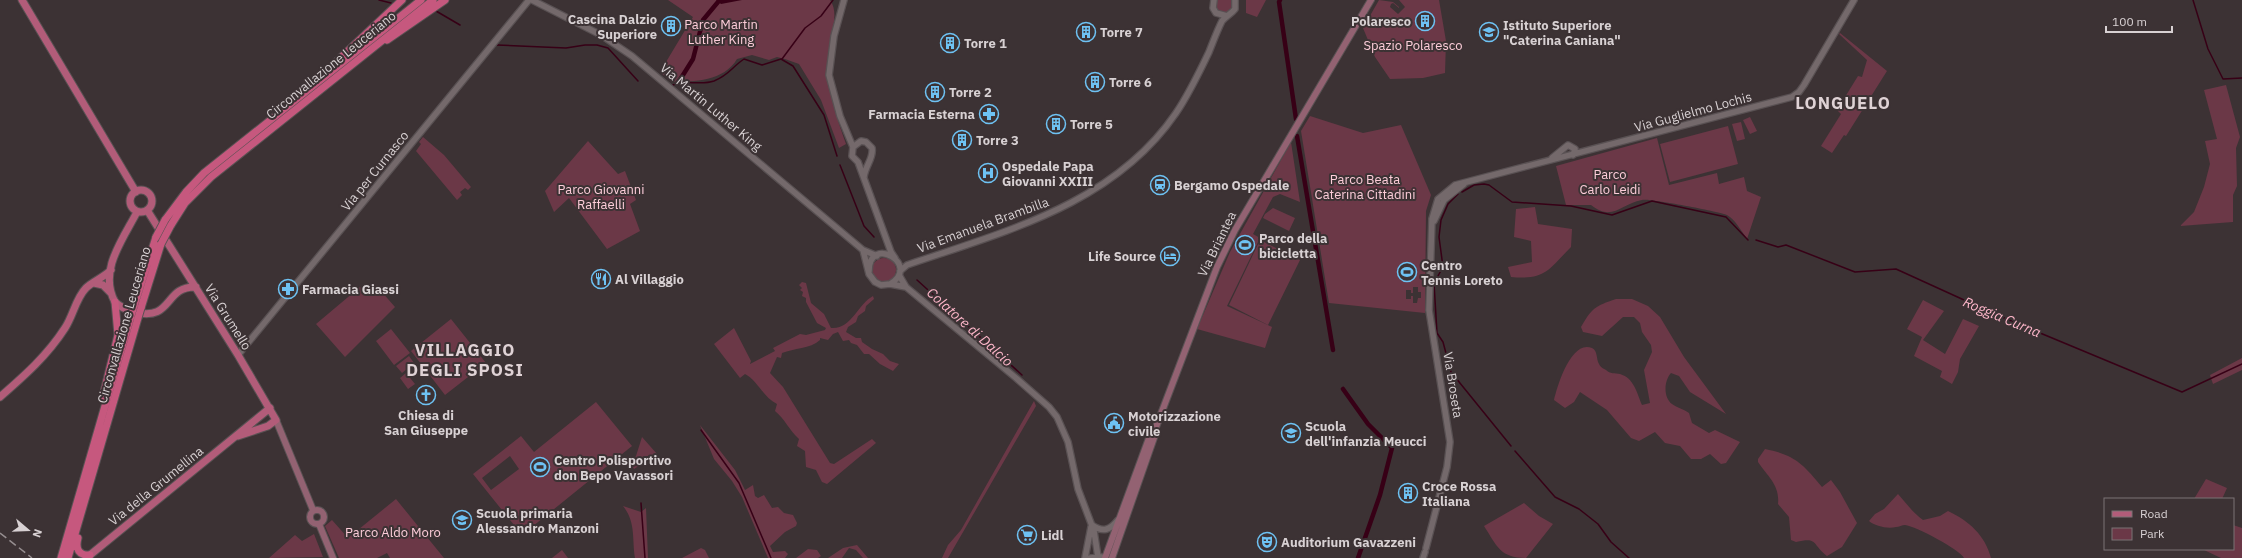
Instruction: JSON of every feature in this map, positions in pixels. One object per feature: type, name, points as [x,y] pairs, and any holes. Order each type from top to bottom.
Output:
[{"type":"highway","points":[[264,125],[337,61],[349,48],[402,0]]},
{"type":"highway","name":"Circonvallazione Leuceriano","points":[[137,307],[168,222],[197,180],[421,0]]},
{"type":"highway","name":"Circonvallazione Leuceriano","points":[[68,558],[156,237],[185,203],[211,177],[433,0]]},
{"type":"highway","points":[[376,44],[406,29],[445,0]]},
{"type":"highway","points":[[105,409],[104,392],[118,336],[115,302]]},
{"type":"highway","name":"Circonvallazione Leuceriano","points":[[61,558],[105,409],[135,317]]},
{"type":"highway","points":[[81,514],[83,522],[76,547],[82,555],[89,557]]},
{"type":"main road","points":[[22,0],[136,192]]},
{"type":"main road","name":"Via Briantea","points":[[1105,558],[1156,432],[1156,427],[1216,267],[1256,192],[1371,0]]},
{"type":"main road","points":[[137,212],[132,208],[130,202],[131,196],[136,192],[143,191],[150,196],[151,205],[147,210],[137,212],[114,253],[111,270],[111,292],[115,302],[126,309],[153,314],[161,310],[181,289],[196,287]]},
{"type":"main road","name":"Via Grumello","points":[[147,210],[238,355],[276,420]]},
{"type":"main road","points":[[0,397],[34,367],[52,347],[71,318],[85,289],[111,270]]},
{"type":"main road","points":[[94,283],[102,285],[111,292]]},
{"type":"main road","name":"Via della Grumellina","points":[[89,557],[238,436],[247,426],[270,408]]},
{"type":"main road","points":[[276,420],[314,510]]},
{"type":"main road","name":"Via della Grumellina","points":[[238,436],[268,426],[276,420]]},
{"type":"main road","name":"Via Briantea","points":[[1105,558],[1152,430],[1156,427]]},
{"type":"main road","points":[[314,510],[320,510],[324,515],[319,524],[313,523],[310,520],[310,513],[314,510]]},
{"type":"main road","points":[[319,524],[333,558]]},
{"type":"street","name":"Via per Curnasco","points":[[238,355],[529,0]]},
{"type":"street","name":"Via Martin Luther King","points":[[532,0],[606,38],[632,56],[863,250],[896,259]]},
{"type":"street","points":[[844,0],[834,36],[829,75],[840,116],[853,147],[852,156],[858,162],[887,241],[896,259],[899,273],[906,287],[1016,378],[1049,407],[1057,417],[1068,442],[1078,489],[1105,558],[1090,558]]},
{"type":"street","name":"Via Emanuela Brambilla","points":[[1214,0],[1213,8],[1218,14],[1219,28]]},
{"type":"street","name":"Via Emanuela Brambilla","points":[[899,273],[907,265],[1018,227],[1060,209],[1109,181],[1143,152],[1176,113],[1199,74],[1219,28],[1227,16],[1235,9],[1235,0]]},
{"type":"street","name":"Via Guglielmo Lochis","points":[[1456,187],[1570,153],[1582,152],[1784,100],[1796,95],[1804,85],[1854,0]]},
{"type":"street","points":[[1218,14],[1227,16]]},
{"type":"street","points":[[853,147],[861,141],[870,145],[873,152],[869,160],[864,179]]},
{"type":"street","points":[[858,162],[869,160]]},
{"type":"street","name":"Via Broseta","points":[[1423,558],[1447,467],[1450,442],[1429,310],[1433,210],[1438,199],[1456,187]]},
{"type":"street","points":[[869,271],[870,263],[880,255],[887,241]]},
{"type":"street","points":[[863,250],[871,278],[877,283],[884,285],[890,284],[906,287]]},
{"type":"street","name":"Via Emanuela Brambilla","points":[[896,259],[907,265]]},
{"type":"street","points":[[890,284],[899,273]]},
{"type":"street","points":[[1092,524],[1099,530],[1106,530],[1111,528],[1118,520]]},
{"type":"street","points":[[1085,558],[1092,524]]},
{"type":"green space","name":"Parco Martin Luther King","points":[[668,0],[830,0],[834,11],[834,24],[828,63],[830,87],[838,121],[846,144],[839,148],[821,100],[799,64],[785,59],[777,57],[769,60],[752,55],[737,59],[724,72],[717,76],[699,81],[672,82],[660,72],[693,17]]},
{"type":"green space","points":[[1216,0],[1233,0],[1233,8],[1226,13],[1218,11],[1215,6]]},
{"type":"green space","points":[[1246,0],[1266,0],[1257,17],[1246,13]]},
{"type":"green space","name":"Spazio Polaresco","points":[[1379,0],[1393,2],[1399,8],[1393,3],[1390,7],[1398,14],[1405,7],[1399,0],[1439,0],[1446,41],[1445,73],[1423,78],[1390,79],[1375,57],[1363,28]]},
{"type":"green space","points":[[1840,33],[1887,71],[1846,136],[1844,135],[1832,153],[1821,146],[1841,114],[1837,110],[1858,76],[1862,77],[1867,60],[1839,34]]},
{"type":"green space","points":[[2226,85],[2240,137],[2236,148],[2237,186],[2233,195],[2233,222],[2180,226],[2194,212],[2204,187],[2210,164],[2205,141],[2217,139],[2204,90]]},
{"type":"green space","name":"Parco Beata Caterina Cittadini","points":[[1310,116],[1363,133],[1401,125],[1431,195],[1426,211],[1425,313],[1329,303],[1301,131]],"holes":[[[1413,287],[1418,287],[1418,292],[1421,292],[1421,298],[1418,298],[1417,303],[1413,303],[1413,296],[1411,296],[1411,299],[1406,299],[1406,290],[1411,290],[1411,293],[1413,293]]]},
{"type":"green space","points":[[1750,117],[1757,131],[1750,134],[1743,120]]},
{"type":"green space","points":[[1741,122],[1745,139],[1737,141],[1732,124]]},
{"type":"green space","points":[[1728,126],[1738,164],[1670,182],[1660,144]]},
{"type":"green space","points":[[423,137],[444,155],[471,187],[468,190],[465,188],[460,192],[462,195],[457,200],[416,151],[421,144],[419,142]]},
{"type":"green space","name":"Parco Carlo Leidi","points":[[1657,138],[1669,185],[1717,173],[1719,184],[1744,177],[1747,191],[1761,197],[1747,239],[1730,217],[1712,211],[1647,200],[1635,202],[1611,212],[1598,210],[1591,205],[1566,205],[1556,166]]},
{"type":"green space","name":"Parco Giovanni Raffaelli","points":[[588,141],[618,174],[625,171],[636,200],[630,204],[640,231],[607,249],[569,198],[554,212],[545,191]]},
{"type":"green space","name":"Parco della bicicletta","points":[[1291,142],[1300,202],[1280,194],[1273,197],[1253,234],[1260,238],[1227,306],[1272,327],[1265,348],[1197,329],[1230,252]]},
{"type":"green space","points":[[1535,207],[1538,224],[1572,229],[1571,247],[1546,272],[1532,277],[1511,277],[1508,267],[1532,262],[1531,241],[1514,237],[1516,209]]},
{"type":"green space","points":[[1273,208],[1295,218],[1289,231],[1263,218],[1265,214]]},
{"type":"green space","points":[[1260,240],[1300,260],[1268,325],[1229,305]]},
{"type":"green space","points":[[884,258],[893,261],[896,270],[893,279],[884,282],[875,279],[872,270],[875,261]]},
{"type":"green space","points":[[802,282],[806,283],[811,303],[824,314],[831,328],[838,328],[844,325],[873,296],[874,299],[866,306],[865,311],[858,316],[856,322],[848,327],[846,332],[856,338],[861,338],[862,342],[872,349],[883,354],[890,361],[899,364],[893,371],[880,364],[869,354],[864,354],[857,345],[851,343],[849,340],[843,341],[838,332],[833,334],[828,340],[820,338],[820,340],[812,345],[787,351],[782,353],[781,358],[777,357],[770,373],[783,387],[830,463],[834,464],[872,439],[876,443],[827,484],[822,482],[816,470],[806,467],[805,451],[797,446],[799,439],[792,432],[782,417],[775,411],[777,404],[768,397],[750,377],[745,374],[740,378],[714,344],[734,328],[751,361],[750,364],[775,351],[773,348],[800,334],[806,335],[825,330],[826,328],[817,323],[806,302],[806,298],[802,296],[803,292],[800,290],[802,288],[799,285]]},
{"type":"green space","points":[[374,283],[395,307],[345,357],[316,324],[360,287],[364,291]]},
{"type":"green space","points":[[1616,299],[1632,299],[1648,306],[1660,317],[1684,357],[1726,414],[1690,392],[1679,376],[1671,373],[1666,384],[1666,393],[1672,404],[1689,413],[1692,423],[1709,433],[1715,430],[1740,442],[1726,463],[1721,464],[1710,454],[1701,459],[1691,459],[1680,446],[1665,443],[1655,432],[1639,441],[1631,438],[1607,410],[1580,392],[1574,402],[1565,408],[1554,400],[1558,385],[1566,366],[1578,350],[1584,347],[1594,349],[1598,362],[1602,368],[1609,372],[1625,376],[1632,382],[1642,405],[1650,403],[1644,370],[1652,352],[1651,345],[1642,332],[1640,323],[1634,317],[1623,317],[1602,336],[1583,332],[1581,327],[1595,308]]},
{"type":"green space","points":[[1923,300],[1944,311],[1923,340],[1945,354],[1963,319],[1979,326],[1960,359],[1958,372],[1952,384],[1940,377],[1942,371],[1914,356],[1922,337],[1907,329]]},
{"type":"green space","points":[[451,319],[486,363],[445,395],[411,351]]},
{"type":"green space","points":[[391,329],[410,353],[394,365],[376,341]]},
{"type":"green space","points":[[409,356],[414,363],[402,373],[396,366]]},
{"type":"green space","points":[[2242,358],[2242,370],[2213,384],[2210,375]]},
{"type":"green space","points":[[406,373],[415,384],[408,389],[400,378]]},
{"type":"green space","points":[[1034,401],[1036,406],[948,558],[942,558],[948,545],[961,530]]},
{"type":"green space","points":[[596,402],[632,446],[522,535],[473,474],[521,436],[534,452]],"holes":[[[510,456],[519,469],[491,490],[482,478]]]},
{"type":"green space","points":[[700,425],[735,470],[745,490],[753,485],[755,496],[758,498],[764,495],[772,508],[778,507],[784,513],[793,515],[797,523],[796,526],[785,532],[770,546],[773,552],[785,551],[788,554],[785,558],[768,558],[742,497],[732,481],[714,459]]},
{"type":"green space","points":[[642,437],[657,454],[634,469],[631,463],[636,456]]},
{"type":"green space","points":[[1765,449],[1784,454],[1804,466],[1822,487],[1831,480],[1840,492],[1857,523],[1842,547],[1827,556],[1812,541],[1808,540],[1796,542],[1791,540],[1789,517],[1778,504],[1775,486],[1758,462],[1758,459]]},
{"type":"green space","points":[[2206,479],[2227,488],[2222,498],[2195,498]]},
{"type":"green space","points":[[1898,494],[1923,520],[1940,516],[1948,511],[1963,519],[1985,542],[1991,558],[1964,558],[1961,554],[1946,544],[1911,526],[1905,525],[1893,528],[1881,527],[1869,521],[1875,514],[1884,509]]},
{"type":"green space","name":"Parco Aldo Moro","points":[[396,499],[444,558],[390,558],[387,553],[377,558],[339,558],[325,526],[332,520],[348,538]]},
{"type":"green space","points":[[1524,503],[1539,516],[1553,524],[1526,558],[1510,556],[1500,550],[1484,526]]},
{"type":"green space","points":[[623,506],[641,512],[646,508],[648,558],[635,558],[632,524]]},
{"type":"green space","points":[[2234,525],[2242,528],[2242,558],[2221,558],[2204,550],[2234,550]]},
{"type":"green space","points":[[314,534],[323,557],[269,558],[295,535],[302,541]]},
{"type":"green space","points":[[857,545],[868,558],[863,558],[856,550],[849,548],[842,558],[828,558],[843,548]]},
{"type":"green space","points":[[701,548],[705,550],[709,558],[682,558]]},
{"type":"green space","points":[[808,549],[817,550],[821,556],[818,558],[796,558]]},
{"type":"green space","points":[[562,550],[568,558],[552,558]]},
{"type":"shaded area","points":[[716,0],[742,0],[721,4]]},
{"type":"waterway","points":[[379,0],[391,3]]},
{"type":"waterway","points":[[782,59],[805,28],[821,16],[833,0]]},
{"type":"waterway","points":[[1280,0],[1279,2],[1296,119]]},
{"type":"waterway","name":"Roggia Curna","points":[[2193,0],[2208,49],[2223,79],[2242,78]]},
{"type":"waterway","points":[[678,83],[693,59],[703,20],[718,2]]},
{"type":"waterway","points":[[436,11],[460,25]]},
{"type":"waterway","points":[[497,45],[566,48],[597,45],[608,48],[638,81]]},
{"type":"waterway","name":"Colatore di Dalcio","points":[[673,85],[678,83],[703,83],[714,81],[727,74],[744,59],[762,65],[781,59],[793,66],[824,115],[837,156]]},
{"type":"waterway","points":[[1297,136],[1333,350]]},
{"type":"waterway","name":"Colatore di Dalcio","points":[[840,165],[864,226],[874,237]]},
{"type":"waterway","name":"Roggia Curna","points":[[1462,192],[1474,185],[1484,184],[1489,185],[1512,202],[1571,206],[1612,215],[1652,201],[1726,217],[1748,240]]},
{"type":"waterway","name":"Roggia Curna","points":[[1458,194],[1448,204],[1441,220],[1439,237],[1443,267],[1434,283],[1437,333],[1443,342],[1451,372],[1511,446]]},
{"type":"waterway","name":"Roggia Curna","points":[[1756,240],[1778,247],[1786,245],[1855,272],[1896,269],[1997,315],[2182,392],[2242,364]]},
{"type":"waterway","name":"Colatore di Dalcio","points":[[917,280],[1022,375]]},
{"type":"waterway","points":[[1343,389],[1368,424],[1392,448],[1380,495],[1358,558]]},
{"type":"waterway","points":[[701,430],[739,483],[771,558]]},
{"type":"waterway","name":"Roggia Curna","points":[[1515,451],[1555,497],[1579,509],[1598,524],[1611,542],[1629,558]]},
{"type":"waterway","points":[[641,503],[645,558]]},
{"type":"railway","points":[[0,533],[32,558]]},
{"type":"place","name":"Polaresco","points":[[1425,21]]},
{"type":"place","name":"Cascina Dalzio Superiore","points":[[671,26]]},
{"type":"place","name":"Torre 7","points":[[1086,32]]},
{"type":"place","name":"Istituto Superiore \"Caterina Caniana\"","points":[[1489,32]]},
{"type":"place","name":"Torre 1","points":[[950,43]]},
{"type":"place","name":"Torre 6","points":[[1095,82]]},
{"type":"place","name":"Torre 2","points":[[935,92]]},
{"type":"place","name":"Farmacia Esterna","points":[[989,114]]},
{"type":"place","name":"Torre 5","points":[[1056,124]]},
{"type":"place","name":"Torre 3","points":[[962,140]]},
{"type":"place","name":"Ospedale Papa Giovanni XXIII","points":[[988,173]]},
{"type":"place","name":"Bergamo Ospedale","points":[[1160,185]]},
{"type":"place","name":"Parco della bicicletta","points":[[1245,245]]},
{"type":"place","name":"Life Source","points":[[1170,256]]},
{"type":"place","name":"Centro Tennis Loreto","points":[[1407,272]]},
{"type":"place","name":"Al Villaggio","points":[[601,279]]},
{"type":"place","name":"Farmacia Giassi","points":[[288,289]]},
{"type":"place","name":"Chiesa di San Giuseppe","points":[[426,395]]},
{"type":"place","name":"Motorizzazione civile","points":[[1114,423]]},
{"type":"place","name":"Scuola dell'infanzia Meucci","points":[[1291,433]]},
{"type":"place","name":"Centro Polisportivo don Bepo Vavassori","points":[[540,467]]},
{"type":"place","name":"Croce Rossa Italiana","points":[[1408,493]]},
{"type":"place","name":"Scuola primaria Alessandro Manzoni","points":[[462,520]]},
{"type":"place","name":"Lidl","points":[[1027,535]]},
{"type":"place","name":"Auditorium Gavazzeni","points":[[1267,542]]},
{"type":"district","name":"LONGUELO","points":[[1843,103]]},
{"type":"district","name":"VILLAGGIO DEGLI SPOSI","points":[[465,360]]}]
